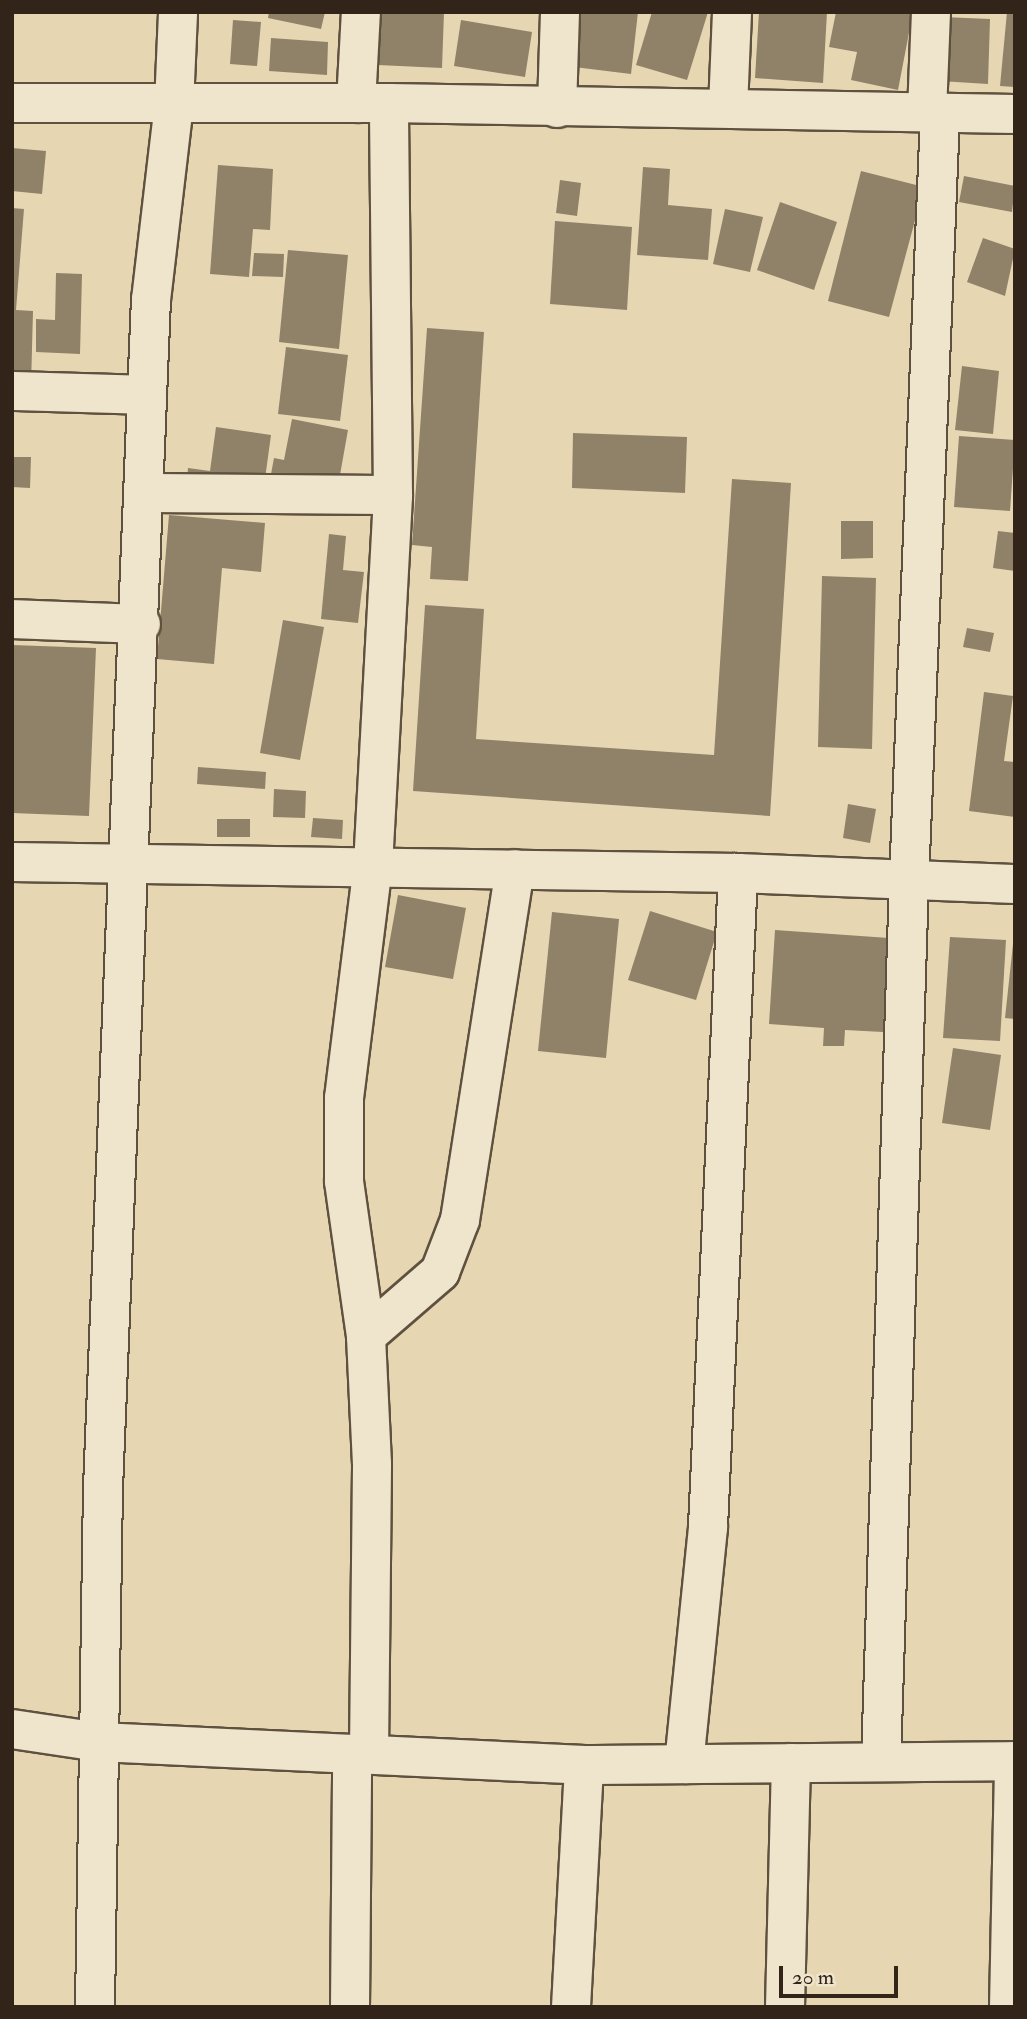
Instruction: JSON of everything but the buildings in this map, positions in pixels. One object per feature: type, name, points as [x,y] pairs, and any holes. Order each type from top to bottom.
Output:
[{"type":"street","points":[[95,2007],[103,1488],[141,625],[150,300],[174,105],[178,12]]},
{"type":"street","points":[[350,2007],[372,1464],[366,1336],[344,1181],[344,1098],[373,866],[393,495],[373,103],[361,12]]},
{"type":"street","points":[[557,108],[560,12]]},
{"type":"street","points":[[728,108],[732,12]]},
{"type":"street","points":[[881,1762],[934,113],[931,12]]},
{"type":"street","points":[[12,103],[373,103],[1015,114]]},
{"type":"street","points":[[12,391],[147,395]]},
{"type":"street","points":[[144,493],[393,495]]},
{"type":"street","points":[[12,619],[141,625]]},
{"type":"street","points":[[12,862],[131,861],[738,873],[1015,884]]},
{"type":"street","points":[[366,1336],[440,1272],[460,1220],[515,869]]},
{"type":"street","points":[[684,1764],[708,1527],[738,873]]},
{"type":"street","points":[[12,1728],[99,1742],[584,1765],[1015,1761],[1009,2007]]},
{"type":"street","points":[[785,2007],[791,1763]]},
{"type":"street","points":[[571,2007],[584,1765]]}]
